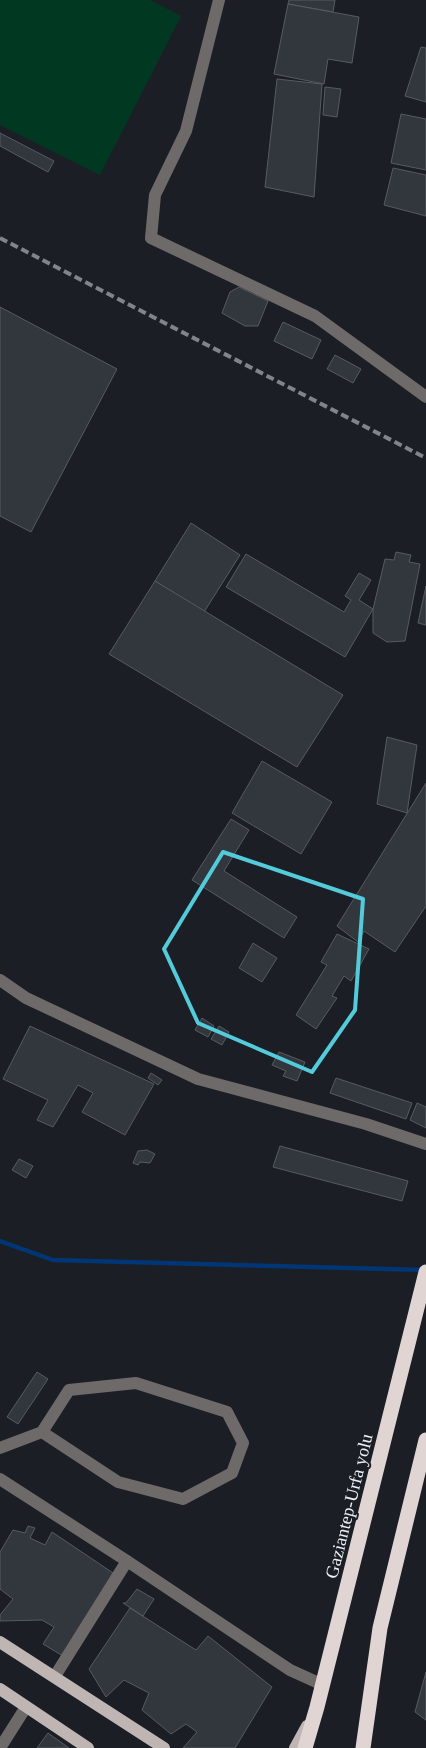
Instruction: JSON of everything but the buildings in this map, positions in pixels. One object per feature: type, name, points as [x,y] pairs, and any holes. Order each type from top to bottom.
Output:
[{"type":"highway","name":"Gaziantep-Urfa yolu","points":[[305,1748],[323,1684],[426,1272]]},
{"type":"highway","points":[[363,1748],[380,1628],[426,1440]]},
{"type":"main road","points":[[0,1642],[164,1748]]},
{"type":"main road","points":[[0,1689],[88,1748]]},
{"type":"main road","points":[[295,1748],[317,1707]]},
{"type":"street","points":[[220,0],[186,131],[155,195],[151,238],[315,316],[426,397]]},
{"type":"street","points":[[0,980],[26,998],[198,1079],[366,1124],[426,1144]]},
{"type":"street","points":[[0,1448],[42,1432],[69,1390],[136,1383],[227,1412],[242,1443],[232,1473],[183,1499],[118,1482],[42,1432]]},
{"type":"street","points":[[0,1479],[127,1560],[290,1670],[323,1684]]},
{"type":"street","points":[[55,1676],[127,1560]]},
{"type":"street","points":[[0,1748],[26,1707]]},
{"type":"highlighted area","points":[[223,852],[363,899],[355,1010],[312,1072],[198,1023],[164,949]]},
{"type":"green space","points":[[0,0],[150,0],[181,16],[100,175],[0,125]]},
{"type":"waterway","points":[[0,1241],[53,1260],[425,1270]]},
{"type":"railway","points":[[0,238],[426,458]]}]
